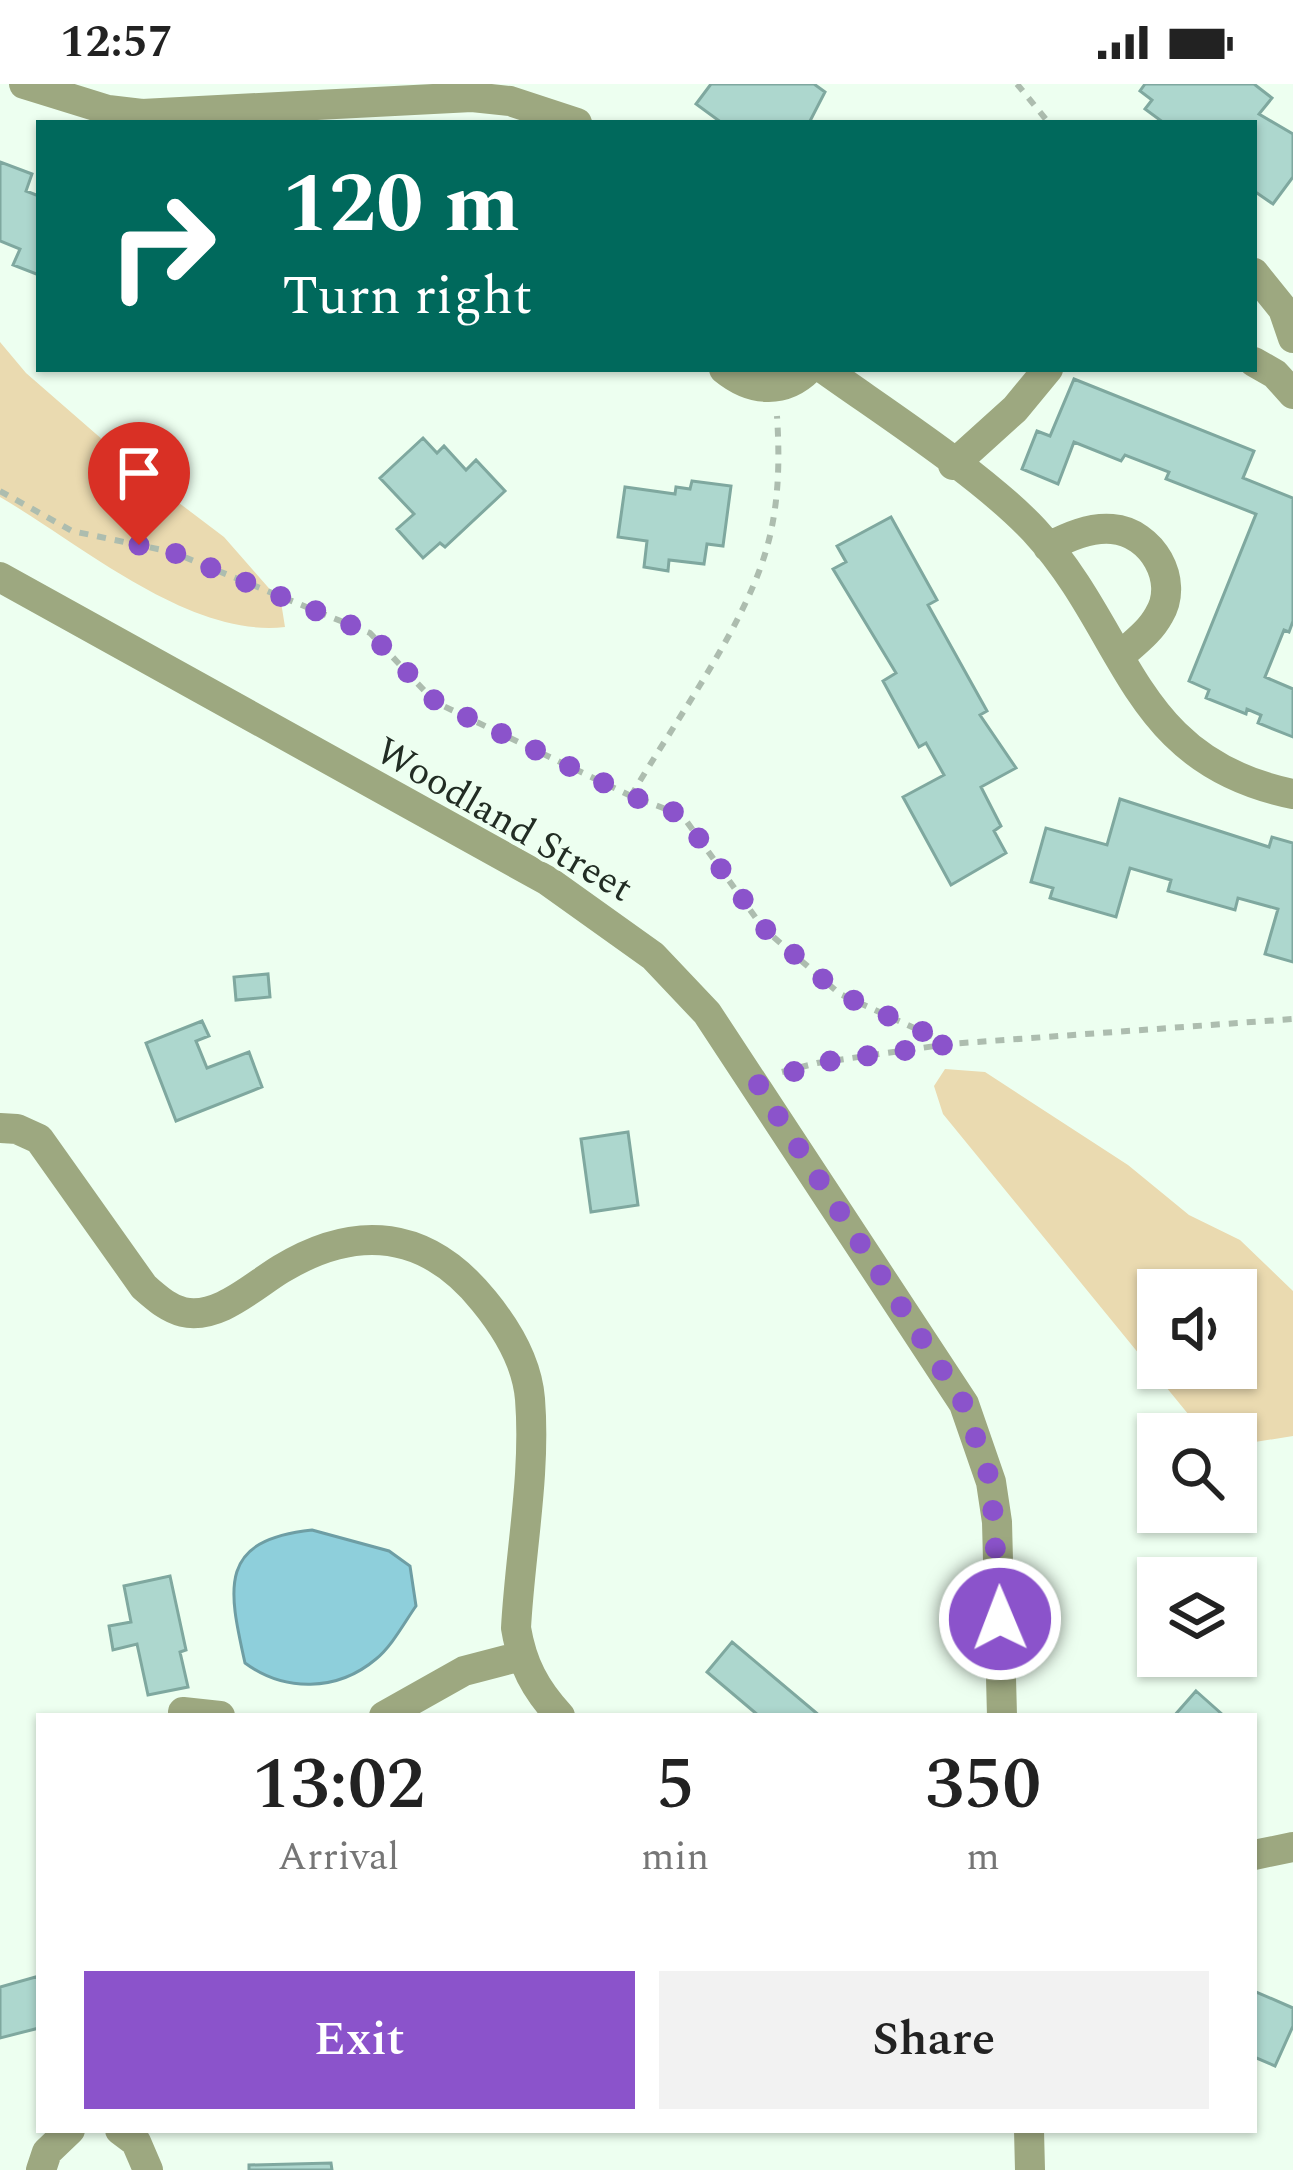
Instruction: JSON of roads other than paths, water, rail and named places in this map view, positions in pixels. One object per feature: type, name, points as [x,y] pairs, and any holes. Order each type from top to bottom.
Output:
[{"type":"street","points":[[24,84],[109,110],[142,114],[223,98],[472,97],[510,100],[568,120]]},
{"type":"street","points":[[1257,277],[1283,309],[1293,338]]},
{"type":"street","points":[[1257,364],[1293,392]]},
{"type":"street","points":[[728,372],[740,382],[776,388],[804,372]]},
{"type":"street","points":[[828,372],[1028,525],[1048,547],[1159,720],[1180,743],[1227,770],[1293,794]]},
{"type":"street","points":[[953,465],[1015,409],[1046,372]]},
{"type":"street","points":[[1048,547],[1070,536],[1111,528],[1146,544],[1159,560],[1167,597],[1161,614],[1119,656]]},
{"type":"street","name":"Woodland Street","points":[[0,577],[590,908],[681,984],[758,1085],[941,1364],[980,1442],[997,1522],[1002,1713]]},
{"type":"street","points":[[0,1128],[17,1129],[39,1139],[144,1287],[186,1313],[235,1300],[282,1268],[346,1240],[383,1238],[418,1247],[474,1288],[512,1340],[530,1396],[516,1628],[520,1656],[533,1683],[558,1713]]},
{"type":"street","points":[[389,1713],[464,1671],[520,1656]]},
{"type":"street","points":[[183,1712],[192,1713]]},
{"type":"street","points":[[1257,1854],[1293,1846]]},
{"type":"street","points":[[41,2170],[46,2152],[67,2133]]},
{"type":"street","points":[[124,2133],[136,2142],[148,2170]]},
{"type":"street","points":[[1029,2133],[1030,2170]]},
{"type":"water","points":[[312,1530],[389,1551],[410,1566],[416,1606],[387,1648],[361,1670],[328,1682],[293,1683],[245,1663],[234,1590],[245,1556],[259,1544]]}]
